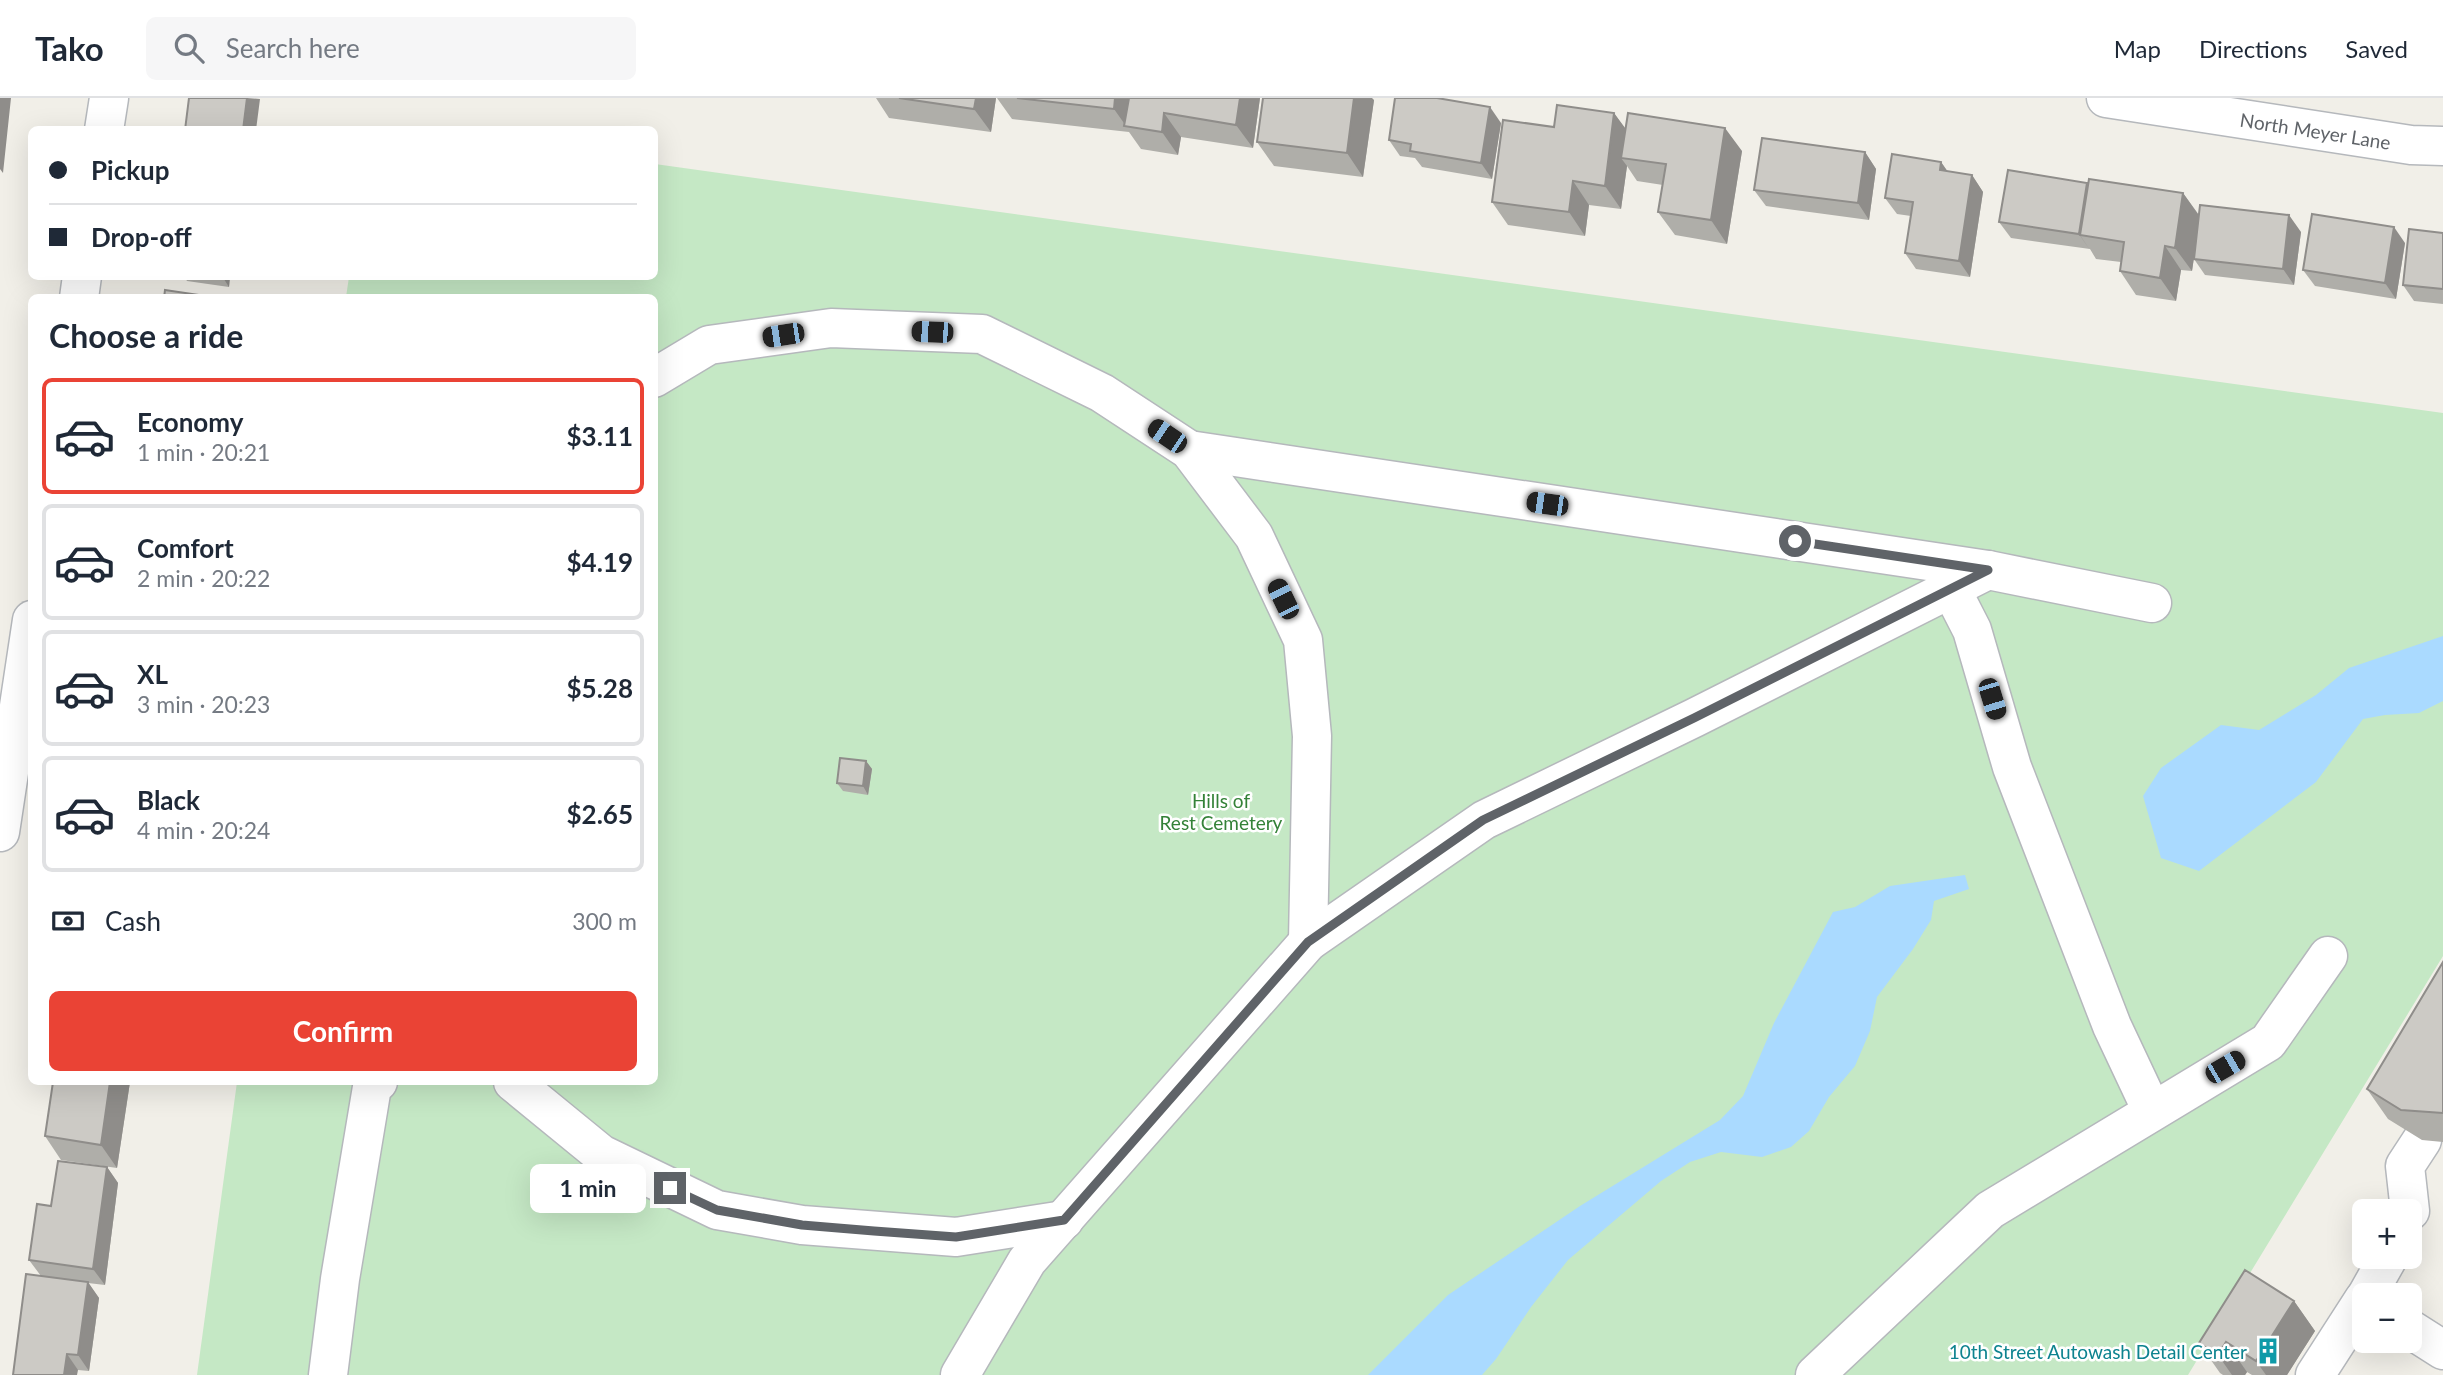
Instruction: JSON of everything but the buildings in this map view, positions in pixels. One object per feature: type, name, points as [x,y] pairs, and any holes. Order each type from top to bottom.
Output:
[{"type":"street","points":[[105,126],[109,98]]},
{"type":"street","name":"North Meyer Lane","points":[[2115,99],[2411,145],[2443,146]]},
{"type":"street","points":[[658,376],[709,345],[831,328],[982,334],[1102,393],[1188,450],[1254,536],[1303,640],[1312,736],[1308,942]]},
{"type":"street","points":[[1188,450],[1988,570],[2152,603]]},
{"type":"street","points":[[960,1375],[1027,1261],[1308,942],[1483,820],[1694,718],[1988,570]]},
{"type":"street","points":[[1951,589],[1972,630],[2012,767],[2112,1026],[2152,1111]]},
{"type":"street","points":[[0,832],[28,646]]},
{"type":"street","points":[[1815,1375],[1990,1210],[2268,1042],[2328,956]]},
{"type":"street","points":[[328,1375],[340,1279],[374,1085]]},
{"type":"street","points":[[517,1085],[601,1154],[717,1210],[802,1225],[956,1237],[1064,1220]]},
{"type":"street","points":[[2409,1199],[2405,1166],[2422,1140]]},
{"type":"street","points":[[2422,1217],[2443,1209]]},
{"type":"street","points":[[2315,1375],[2352,1319]]},
{"type":"street","points":[[2422,1337],[2443,1350]]},
{"type":"green space","name":"Hills of Rest Cemetery","points":[[658,164],[2443,413],[2443,956],[2188,1375],[197,1375],[237,1085],[658,1085],[658,294],[346,294],[349,280],[658,280]]},
{"type":"water","points":[[2443,636],[2443,701],[2419,713],[2363,719],[2316,782],[2199,871],[2161,858],[2143,796],[2161,768],[2221,725],[2259,730],[2316,695],[2349,668]]},
{"type":"water","points":[[1965,875],[1969,889],[1934,901],[1931,920],[1877,997],[1870,1031],[1855,1066],[1829,1097],[1809,1131],[1791,1147],[1762,1157],[1721,1152],[1690,1162],[1661,1181],[1568,1260],[1482,1375],[1368,1375],[1448,1295],[1580,1206],[1720,1120],[1743,1096],[1774,1023],[1833,912],[1855,907],[1890,886]]},
{"type":"place","name":"10th Street Autowash Detail Center","points":[[2268,1351]]},
{"type":"route","points":[[670,1188],[717,1210],[802,1225],[874,1231],[956,1237],[1064,1220],[1308,942],[1483,820],[1694,718],[1988,570],[1795,541]]}]
